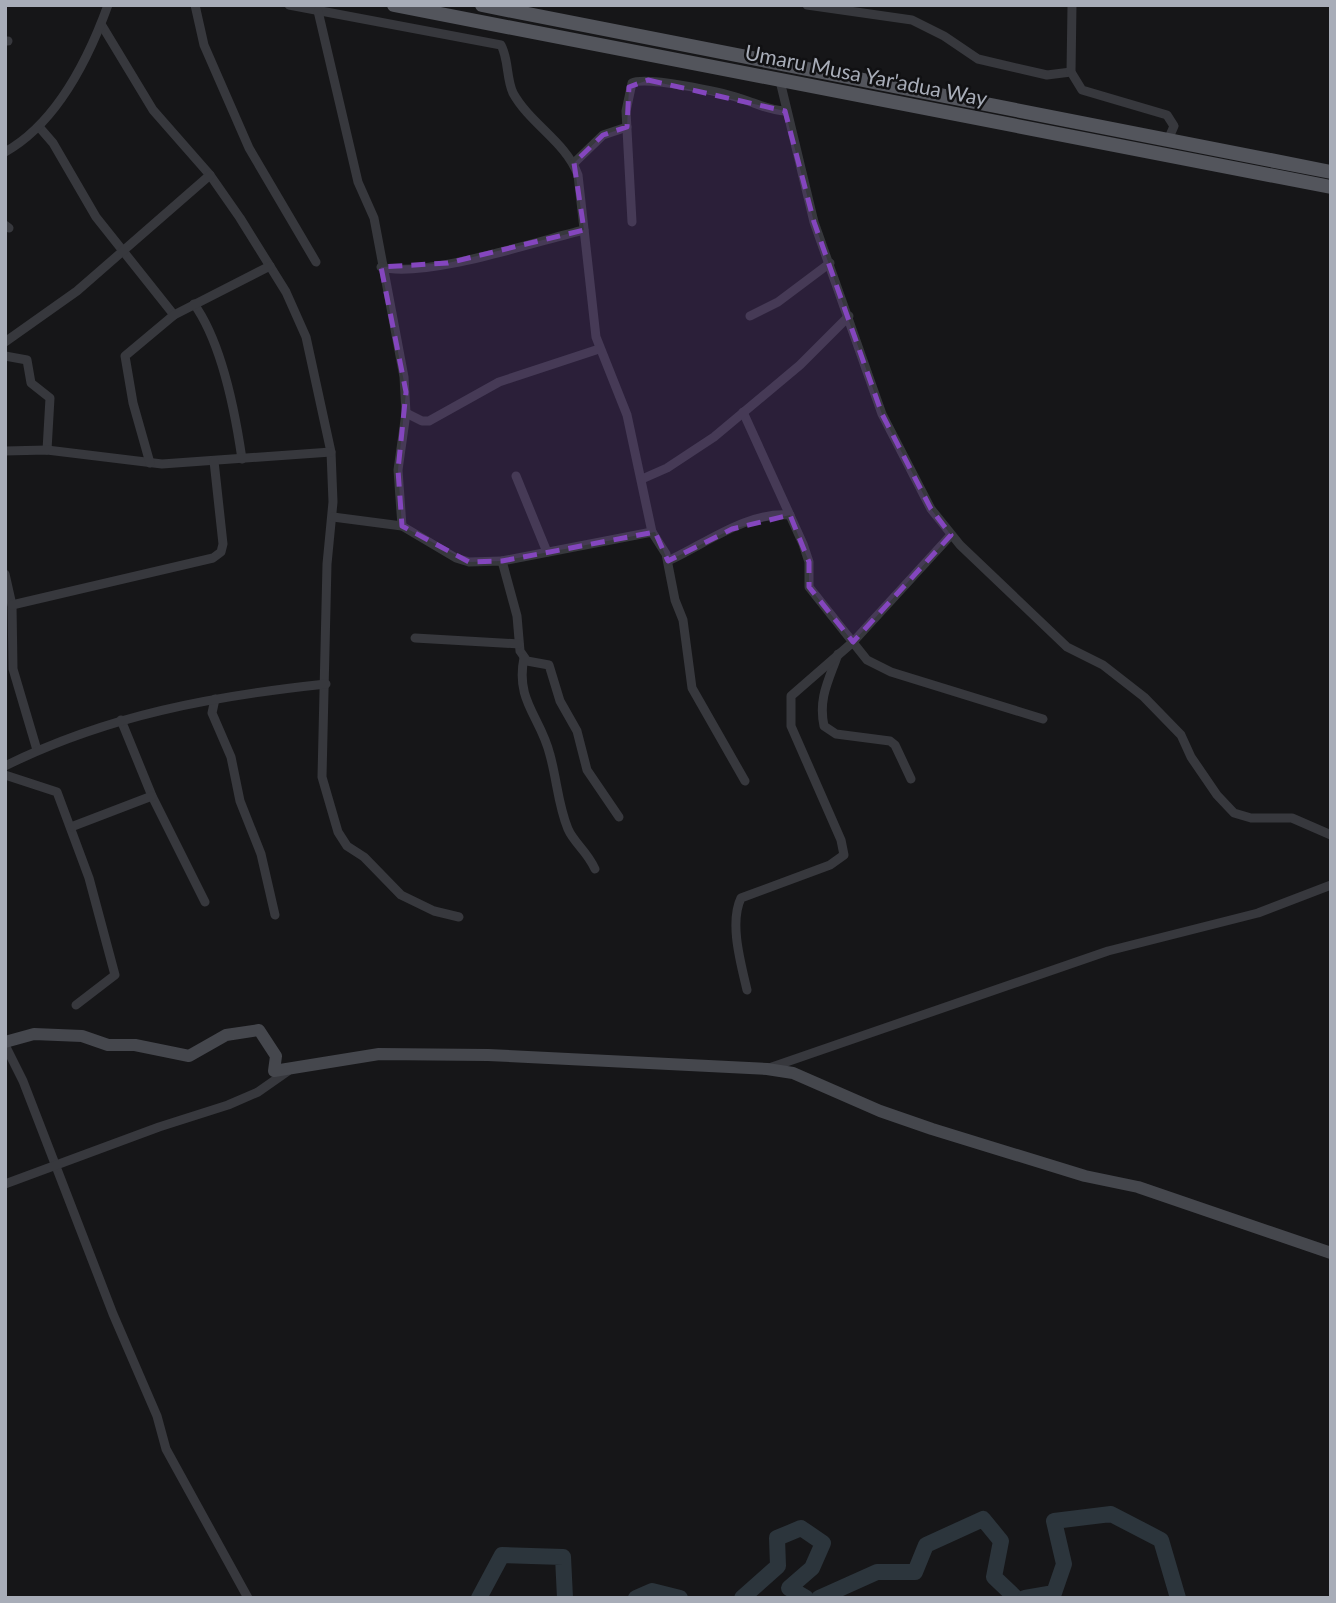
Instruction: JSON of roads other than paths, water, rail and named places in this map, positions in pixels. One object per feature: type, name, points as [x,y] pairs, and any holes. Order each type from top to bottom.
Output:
[{"type":"main road","name":"Umaru Musa Yar'adua Way","points":[[394,5],[1331,187]]},
{"type":"main road","name":"Umaru Musa Yar'adua Way","points":[[482,5],[1331,172]]},
{"type":"street","points":[[5,152],[40,128],[65,92],[101,24],[108,5]]},
{"type":"street","points":[[195,5],[204,45],[249,148],[316,262]]},
{"type":"street","points":[[289,5],[501,45],[512,90],[524,110],[573,163],[581,192],[599,349],[627,415],[652,532],[668,561],[675,600],[683,620],[690,682],[745,781]]},
{"type":"street","points":[[807,5],[912,20],[944,36],[978,59],[1047,75],[1071,72]]},
{"type":"street","points":[[1072,5],[1071,72],[1082,90],[1167,115],[1174,126],[1168,140]]},
{"type":"street","points":[[318,10],[358,182],[374,218],[381,267],[404,377],[406,413],[398,470],[402,526]]},
{"type":"street","points":[[101,24],[153,110],[210,175],[270,266],[296,312],[306,337],[331,452],[332,517],[327,564],[323,785],[343,841],[401,895],[434,911],[459,917]]},
{"type":"street","points":[[632,222],[627,127],[629,87],[638,80],[734,96],[764,108],[785,111]]},
{"type":"street","points":[[780,81],[785,111],[814,222],[882,414],[931,509],[951,535],[1067,647],[1103,665],[1144,696],[1181,735],[1204,776],[1234,813],[1251,818],[1292,818],[1331,835]]},
{"type":"street","points":[[573,163],[603,135],[627,127]]},
{"type":"street","points":[[40,128],[53,143],[96,217],[121,252],[174,315]]},
{"type":"street","points":[[5,342],[77,291],[210,175]]},
{"type":"street","points":[[381,267],[404,270],[448,263],[584,230]]},
{"type":"street","points":[[750,316],[778,302],[830,263]]},
{"type":"street","points":[[150,463],[133,403],[125,356],[174,315],[270,266]]},
{"type":"street","points":[[194,304],[214,341],[233,405],[242,459]]},
{"type":"street","points":[[642,479],[688,456],[800,365],[849,316]]},
{"type":"street","points":[[406,413],[422,421],[429,421],[499,382],[599,349]]},
{"type":"street","points":[[5,356],[27,359],[31,383],[50,398],[47,450]]},
{"type":"street","points":[[743,412],[809,562],[809,587],[867,660],[879,668],[1043,719]]},
{"type":"street","points":[[5,450],[47,450],[150,463],[331,452]]},
{"type":"street","points":[[12,605],[213,558],[220,552],[223,544],[214,461]]},
{"type":"street","points":[[516,476],[547,552]]},
{"type":"street","points":[[668,561],[741,526],[779,514],[790,515]]},
{"type":"street","points":[[332,517],[402,526],[456,558],[469,562],[502,561],[652,532]]},
{"type":"street","points":[[747,990],[739,959],[738,904],[741,898],[830,865],[844,855],[841,840],[789,717],[791,696],[853,642],[951,535]]},
{"type":"street","points":[[502,561],[517,616],[519,644],[524,658],[520,675],[523,694],[550,753],[560,807],[572,838],[586,850],[595,869]]},
{"type":"street","points":[[5,574],[12,605],[13,669],[37,750]]},
{"type":"street","points":[[415,638],[519,644]]},
{"type":"street","points":[[839,653],[824,686],[821,713],[824,726],[836,734],[890,741],[911,779]]},
{"type":"street","points":[[524,658],[549,665],[560,701],[576,731],[587,771],[619,817]]},
{"type":"street","points":[[5,766],[37,750],[103,724],[261,690],[326,684]]},
{"type":"street","points":[[215,699],[212,713],[231,757],[240,801],[261,853],[275,915]]},
{"type":"street","points":[[121,720],[152,796],[205,902]]},
{"type":"street","points":[[5,775],[57,792],[71,827],[115,970],[111,979],[76,1005]]},
{"type":"street","points":[[71,827],[152,796]]},
{"type":"street","points":[[767,1069],[1108,951],[1258,913],[1331,885]]},
{"type":"street","points":[[248,1598],[166,1449],[157,1416],[113,1314],[23,1081],[5,1044],[34,1034],[82,1036],[108,1045],[135,1045],[189,1056],[226,1035],[259,1030],[276,1056],[274,1071],[288,1071],[379,1054],[488,1055],[767,1069],[793,1073],[880,1111],[932,1129],[1085,1175],[1138,1187],[1331,1253]]},
{"type":"street","points":[[5,1184],[228,1105],[258,1093],[288,1071]]},
{"type":"waterway","points":[[1025,1598],[1054,1593],[1064,1564],[1054,1521],[1111,1514],[1161,1540],[1178,1598]]},
{"type":"waterway","points":[[819,1598],[877,1572],[915,1572],[926,1545],[983,1519],[1001,1541],[994,1577],[1016,1598]]},
{"type":"waterway","points":[[742,1598],[778,1566],[777,1538],[801,1528],[823,1543],[812,1568],[789,1588],[806,1598]]},
{"type":"waterway","points":[[479,1598],[502,1555],[563,1557],[565,1598]]},
{"type":"waterway","points":[[636,1598],[652,1591],[680,1598]]}]
